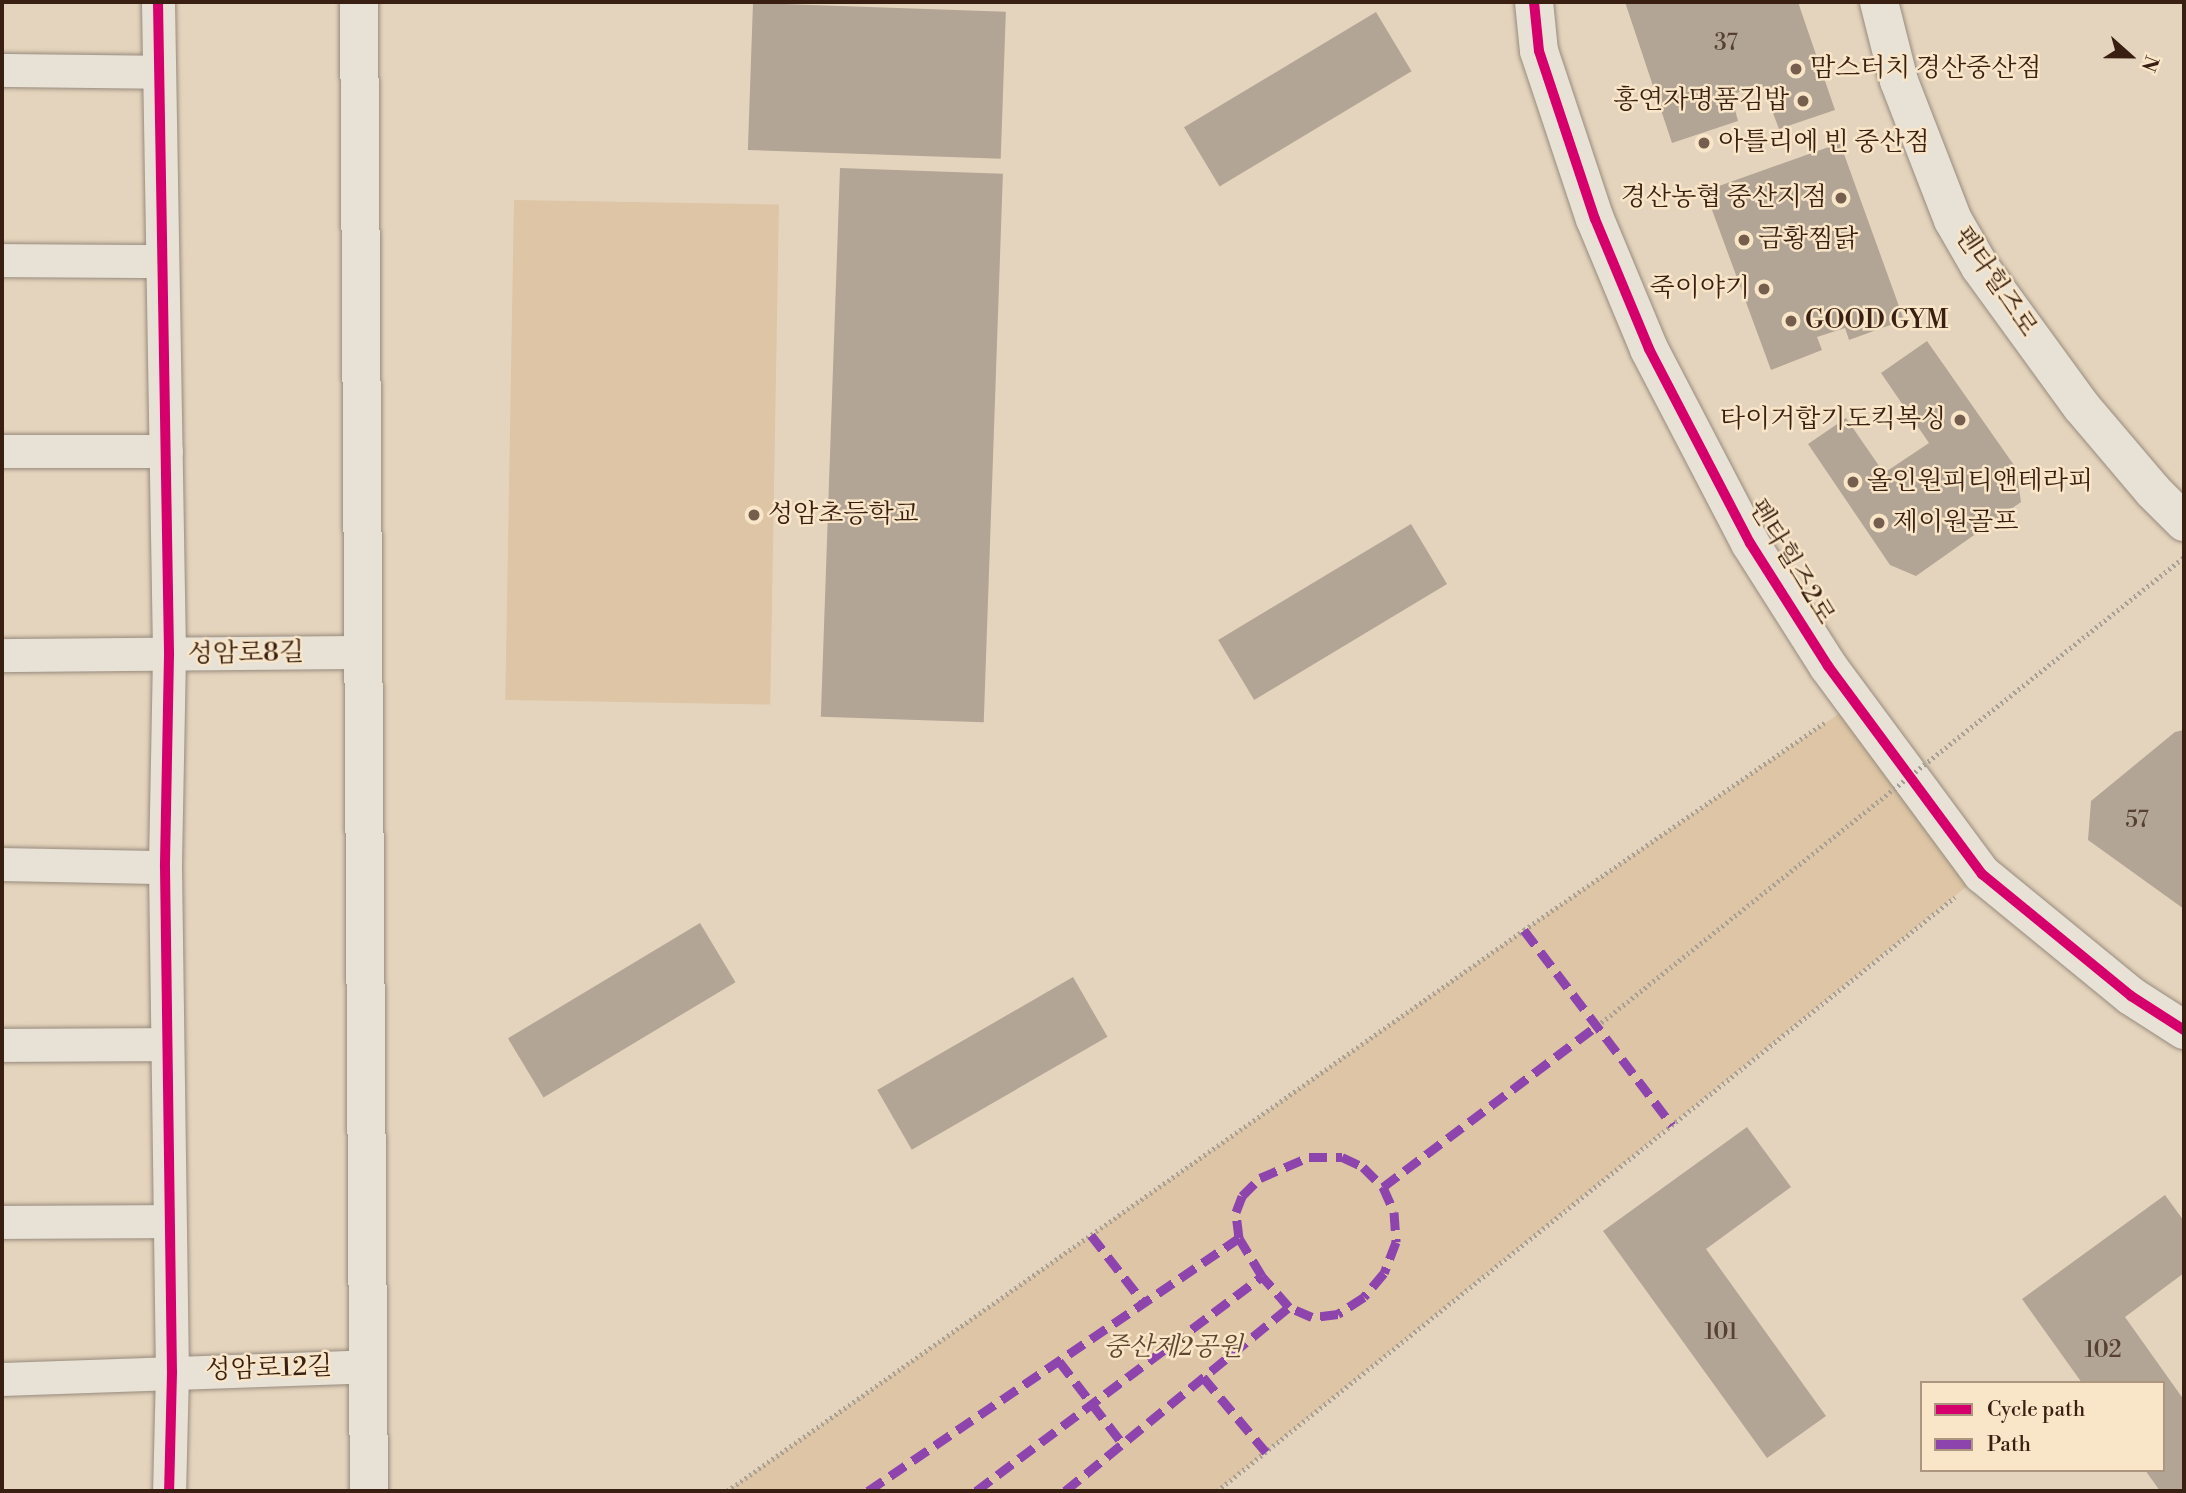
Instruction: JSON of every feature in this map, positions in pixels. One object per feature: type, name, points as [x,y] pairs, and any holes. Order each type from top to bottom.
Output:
[{"type":"street","points":[[158,2],[169,655],[165,867],[172,1372],[169,1491]]},
{"type":"street","points":[[359,2],[369,1491]]},
{"type":"street","name":"펜타힐즈2로","points":[[1534,2],[1539,51],[1595,219],[1649,349],[1750,543],[1853,704],[1982,874],[2131,996],[2184,1030]]},
{"type":"street","name":"펜타힐즈로","points":[[1879,2],[1899,80],[1953,220],[1980,267],[2081,406],[2153,491],[2184,522]]},
{"type":"street","points":[[2,70],[159,72]]},
{"type":"street","points":[[2,260],[162,261]]},
{"type":"street","points":[[2,451],[166,451]]},
{"type":"street","name":"성암로8길","points":[[2,655],[364,652]]},
{"type":"street","points":[[2,864],[165,867]]},
{"type":"street","points":[[2,1045],[166,1044]]},
{"type":"street","points":[[2,1223],[168,1221]]},
{"type":"street","name":"성암로12길","points":[[2,1379],[368,1366]]},
{"type":"path","points":[[1597,1026],[2184,557]]},
{"type":"path","points":[[727,1491],[1524,930],[1853,704]]},
{"type":"path","points":[[1217,1491],[1982,874]]},
{"type":"green space","points":[[514,200],[779,205],[770,705],[505,700]]},
{"type":"green space","name":"중산제2공원","points":[[1853,704],[1982,874],[1217,1491],[727,1491],[1524,930]]},
{"type":"building","points":[[1625,2],[1798,2],[1835,110],[1779,129],[1762,84],[1731,95],[1738,121],[1672,143]]},
{"type":"building","points":[[753,3],[1006,12],[1001,159],[748,150]]},
{"type":"building","points":[[1376,12],[1412,71],[1220,187],[1184,127]]},
{"type":"building","points":[[1840,143],[1904,320],[1849,340],[1845,328],[1817,337],[1822,350],[1771,370],[1705,191]]},
{"type":"building","points":[[840,168],[1003,174],[984,722],[821,717]]},
{"type":"building","points":[[1927,341],[2016,468],[2021,502],[1916,576],[1890,565],[1808,444],[1846,418],[1884,473],[1929,443],[1881,373]]},
{"type":"building","points":[[1411,524],[1447,584],[1254,700],[1218,640]]},
{"type":"building","points":[[2184,730],[2184,909],[2088,840],[2091,801],[2175,732]]},
{"type":"building","points":[[700,923],[736,982],[544,1098],[508,1038]]},
{"type":"building","points":[[1073,977],[1108,1037],[912,1150],[877,1090]]},
{"type":"building","points":[[1747,1127],[1791,1187],[1706,1249],[1826,1416],[1767,1458],[1603,1231]]},
{"type":"building","points":[[2165,1195],[2184,1221],[2184,1273],[2125,1317],[2184,1400],[2184,1491],[2160,1491],[2146,1472],[2165,1472],[2165,1381],[2081,1381],[2022,1299]]},
{"type":"marked path","points":[[1524,930],[1672,1125]]},
{"type":"marked path","points":[[1383,1187],[1597,1026]]},
{"type":"marked path","points":[[1309,1157],[1342,1157],[1363,1167],[1383,1187],[1394,1212],[1396,1242],[1384,1273],[1364,1297],[1338,1314],[1312,1317],[1289,1307],[1262,1276],[1239,1238],[1236,1212],[1242,1196],[1260,1178],[1309,1157]]},
{"type":"marked path","points":[[1091,1235],[1144,1303]]},
{"type":"marked path","points":[[868,1491],[1239,1238]]},
{"type":"marked path","points":[[976,1491],[1262,1276]]},
{"type":"marked path","points":[[1065,1491],[1289,1307]]},
{"type":"marked path","points":[[1059,1361],[1123,1444]]},
{"type":"marked path","points":[[1203,1377],[1266,1452]]},
{"type":"cycle path","points":[[158,2],[169,655],[165,867],[172,1372],[169,1491]]},
{"type":"cycle path","points":[[1534,2],[1539,51],[1595,219],[1649,349],[1750,543],[1828,666],[1982,874],[2131,996],[2184,1030]]},
{"type":"place","name":"맘스터치 경산중산점","points":[[1796,69]]},
{"type":"place","name":"홍연자명품김밥","points":[[1803,101]]},
{"type":"place","name":"아틀리에 빈 중산점","points":[[1704,143]]},
{"type":"place","name":"경산농협 중산지점","points":[[1841,198]]},
{"type":"place","name":"금황찜닭","points":[[1744,240]]},
{"type":"place","name":"죽이야기","points":[[1764,289]]},
{"type":"place","name":"GOOD GYM","points":[[1791,321]]},
{"type":"place","name":"타이거합기도킥복싱","points":[[1960,420]]},
{"type":"place","name":"올인원피티앤테라피","points":[[1853,482]]},
{"type":"place","name":"성암초등학교","points":[[754,515]]},
{"type":"place","name":"제이원골프","points":[[1879,523]]}]
